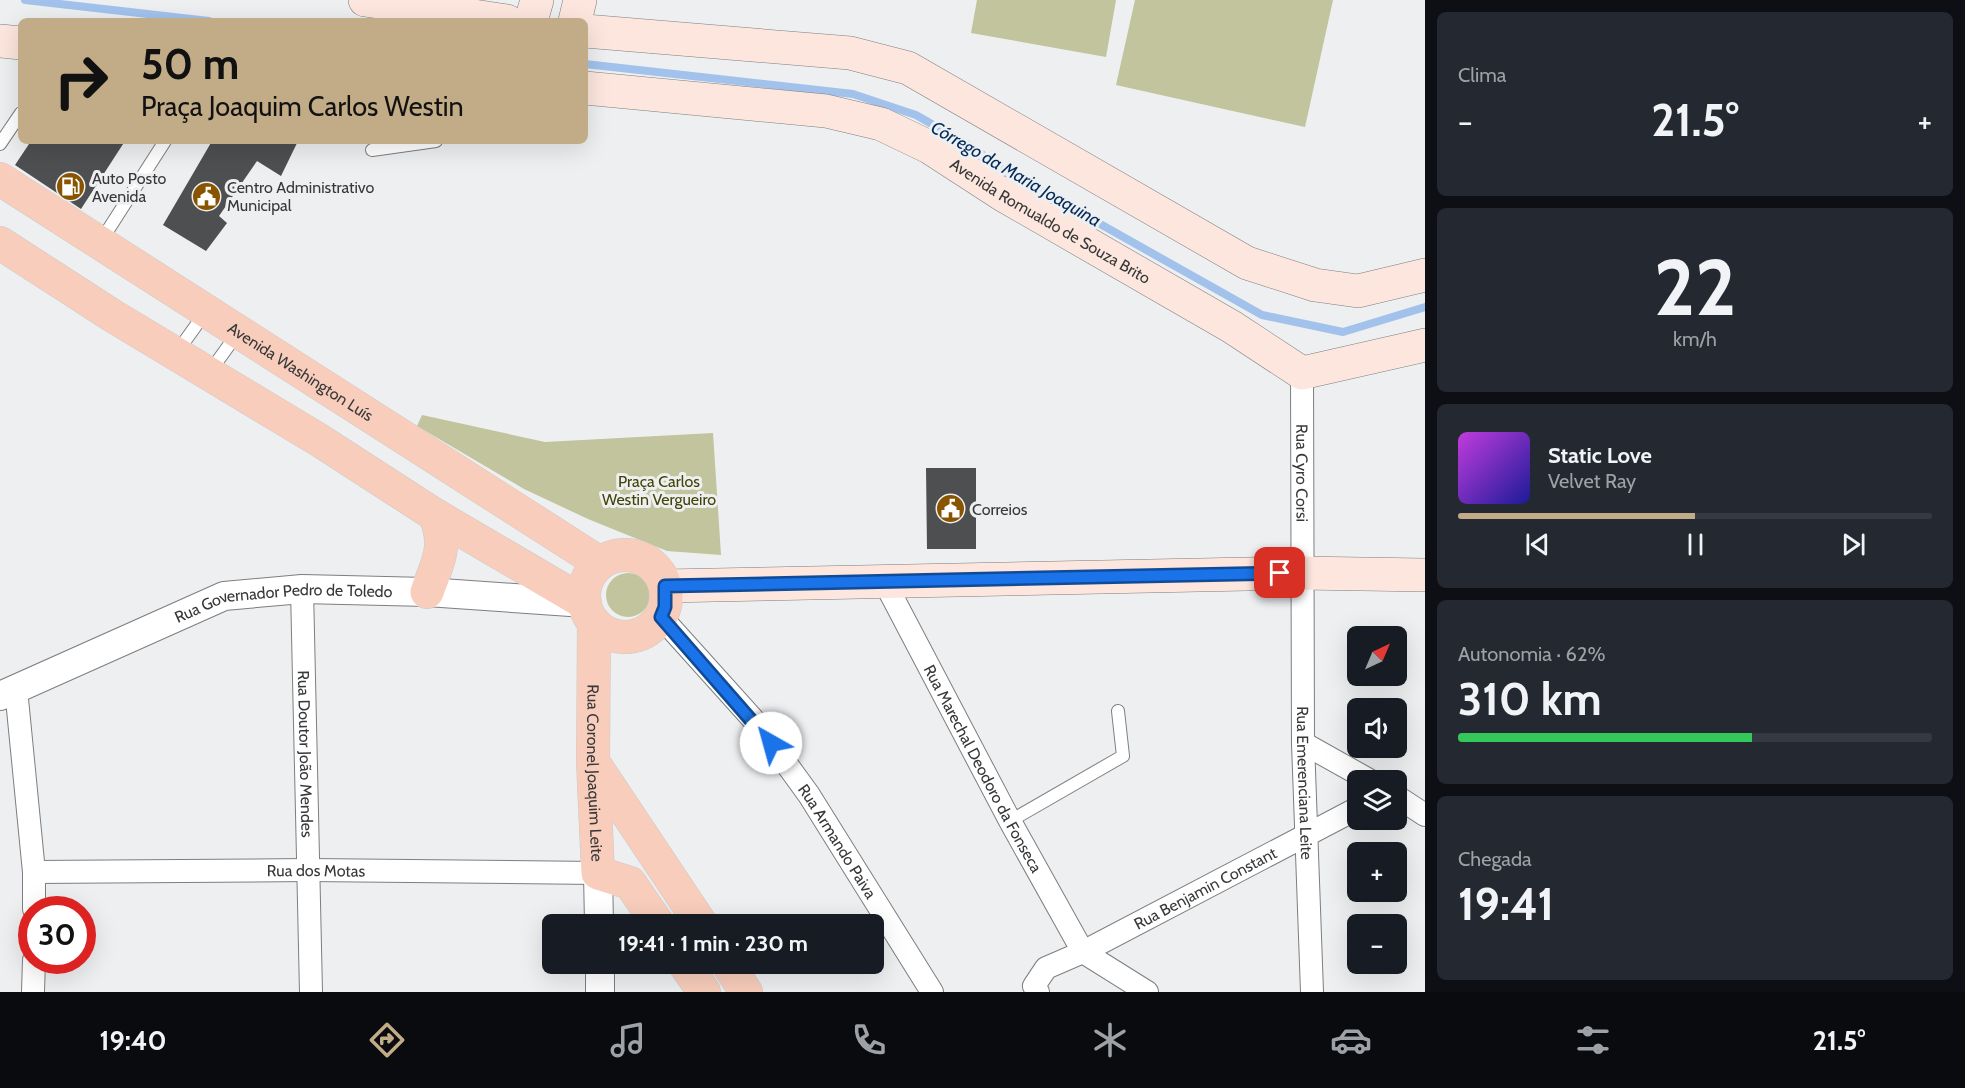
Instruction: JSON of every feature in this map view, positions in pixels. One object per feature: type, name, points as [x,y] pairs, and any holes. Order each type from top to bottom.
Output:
[{"type":"main road","points":[[365,0],[487,18]]},
{"type":"main road","points":[[532,18],[537,0]]},
{"type":"main road","points":[[576,18],[580,0]]},
{"type":"main road","points":[[588,31],[850,53],[908,68],[1247,263],[1315,285],[1358,291],[1425,275]]},
{"type":"main road","points":[[0,41],[18,44]]},
{"type":"main road","name":"Avenida Romualdo de Souza Brito","points":[[588,88],[826,111],[881,124],[929,147],[1004,195],[1232,327],[1302,374]]},
{"type":"main road","name":"Avenida Washington Luís","points":[[0,180],[600,563]]},
{"type":"main road","points":[[0,243],[176,355],[319,440],[589,613],[610,634],[629,637],[642,634],[663,602],[655,568],[639,557],[625,555],[612,557],[600,563],[587,581],[589,613]]},
{"type":"main road","points":[[1302,374],[1425,345]]},
{"type":"main road","points":[[427,592],[443,549],[441,531],[435,515]]},
{"type":"main road","points":[[663,602],[884,581],[1301,573],[1425,575]]},
{"type":"main road","name":"Rua Coronel Joaquim Leite","points":[[589,613],[598,873]]},
{"type":"main road","points":[[593,762],[694,914]]},
{"type":"main road","points":[[598,873],[630,883],[651,914]]},
{"type":"main road","points":[[692,974],[704,992]]},
{"type":"main road","points":[[734,974],[746,992]]},
{"type":"street","name":"Rua Cyro Corsi","points":[[1301,573],[1302,374]]},
{"type":"street","name":"Rua Emerenciana Leite","points":[[1301,573],[1303,743],[1312,992]]},
{"type":"street","name":"Rua Marechal Deodoro da Fonseca","points":[[884,581],[1010,820],[1083,952]]},
{"type":"street","name":"Rua Governador Pedro de Toledo","points":[[8,692],[224,596],[302,589],[427,592],[589,613]]},
{"type":"street","name":"Rua Doutor João Mendes","points":[[302,589],[311,992]]},
{"type":"street","name":"Rua Armando Paiva","points":[[663,602],[809,795],[932,992]]},
{"type":"street","points":[[8,692],[34,872],[34,896]]},
{"type":"street","points":[[1303,743],[1351,770]]},
{"type":"street","points":[[1407,803],[1425,815]]},
{"type":"street","name":"Rua Benjamin Constant","points":[[1038,992],[1034,986],[1046,968],[1083,952],[1347,814]]},
{"type":"street","name":"Rua dos Motas","points":[[34,872],[309,870],[598,873]]},
{"type":"street","name":"Rua Coronel Joaquim Leite","points":[[598,873],[599,914]]},
{"type":"street","points":[[1083,952],[1147,992]]},
{"type":"street","points":[[33,974],[33,992]]},
{"type":"street","points":[[600,974],[600,992]]},
{"type":"lane","points":[[0,144],[18,117]]},
{"type":"lane","points":[[99,244],[163,144]]},
{"type":"lane","points":[[372,150],[415,144]]},
{"type":"lane","points":[[176,355],[206,312]]},
{"type":"lane","points":[[208,374],[238,331]]},
{"type":"lane","points":[[1010,820],[1123,756],[1118,711]]},
{"type":"green space","points":[[977,0],[1116,0],[1106,57],[971,33]]},
{"type":"green space","points":[[1135,0],[1333,0],[1305,127],[1116,85]]},
{"type":"green space","name":"Praça Carlos Westin Vergueiro","points":[[422,415],[545,442],[713,433],[721,555],[667,551],[588,519],[524,489],[417,426]]},
{"type":"green space","points":[[628,573],[644,579],[650,595],[644,611],[628,617],[612,611],[606,595],[612,579]]},
{"type":"building","name":"Auto Posto Avenida","points":[[29,144],[123,144],[81,209],[15,165]]},
{"type":"building","name":"Centro Administrativo Municipal","points":[[210,144],[297,144],[281,176],[257,161],[219,216],[227,223],[206,251],[163,225]]},
{"type":"building","name":"Correios","points":[[926,468],[976,468],[976,549],[927,549]]},
{"type":"waterway","name":"Córrego da Maria Joaquina","points":[[25,0],[183,18]]},
{"type":"waterway","name":"Córrego da Maria Joaquina","points":[[588,64],[853,94],[916,115],[975,149],[997,166],[1262,315],[1343,332],[1425,307]]},
{"type":"place","name":"Auto Posto Avenida","points":[[71,187]]},
{"type":"place","name":"Centro Administrativo Municipal","points":[[206,196]]},
{"type":"place","name":"Correios","points":[[951,509]]},
{"type":"route","points":[[771,743],[759,726],[661,617],[667,597],[665,586],[1280,573]]}]
